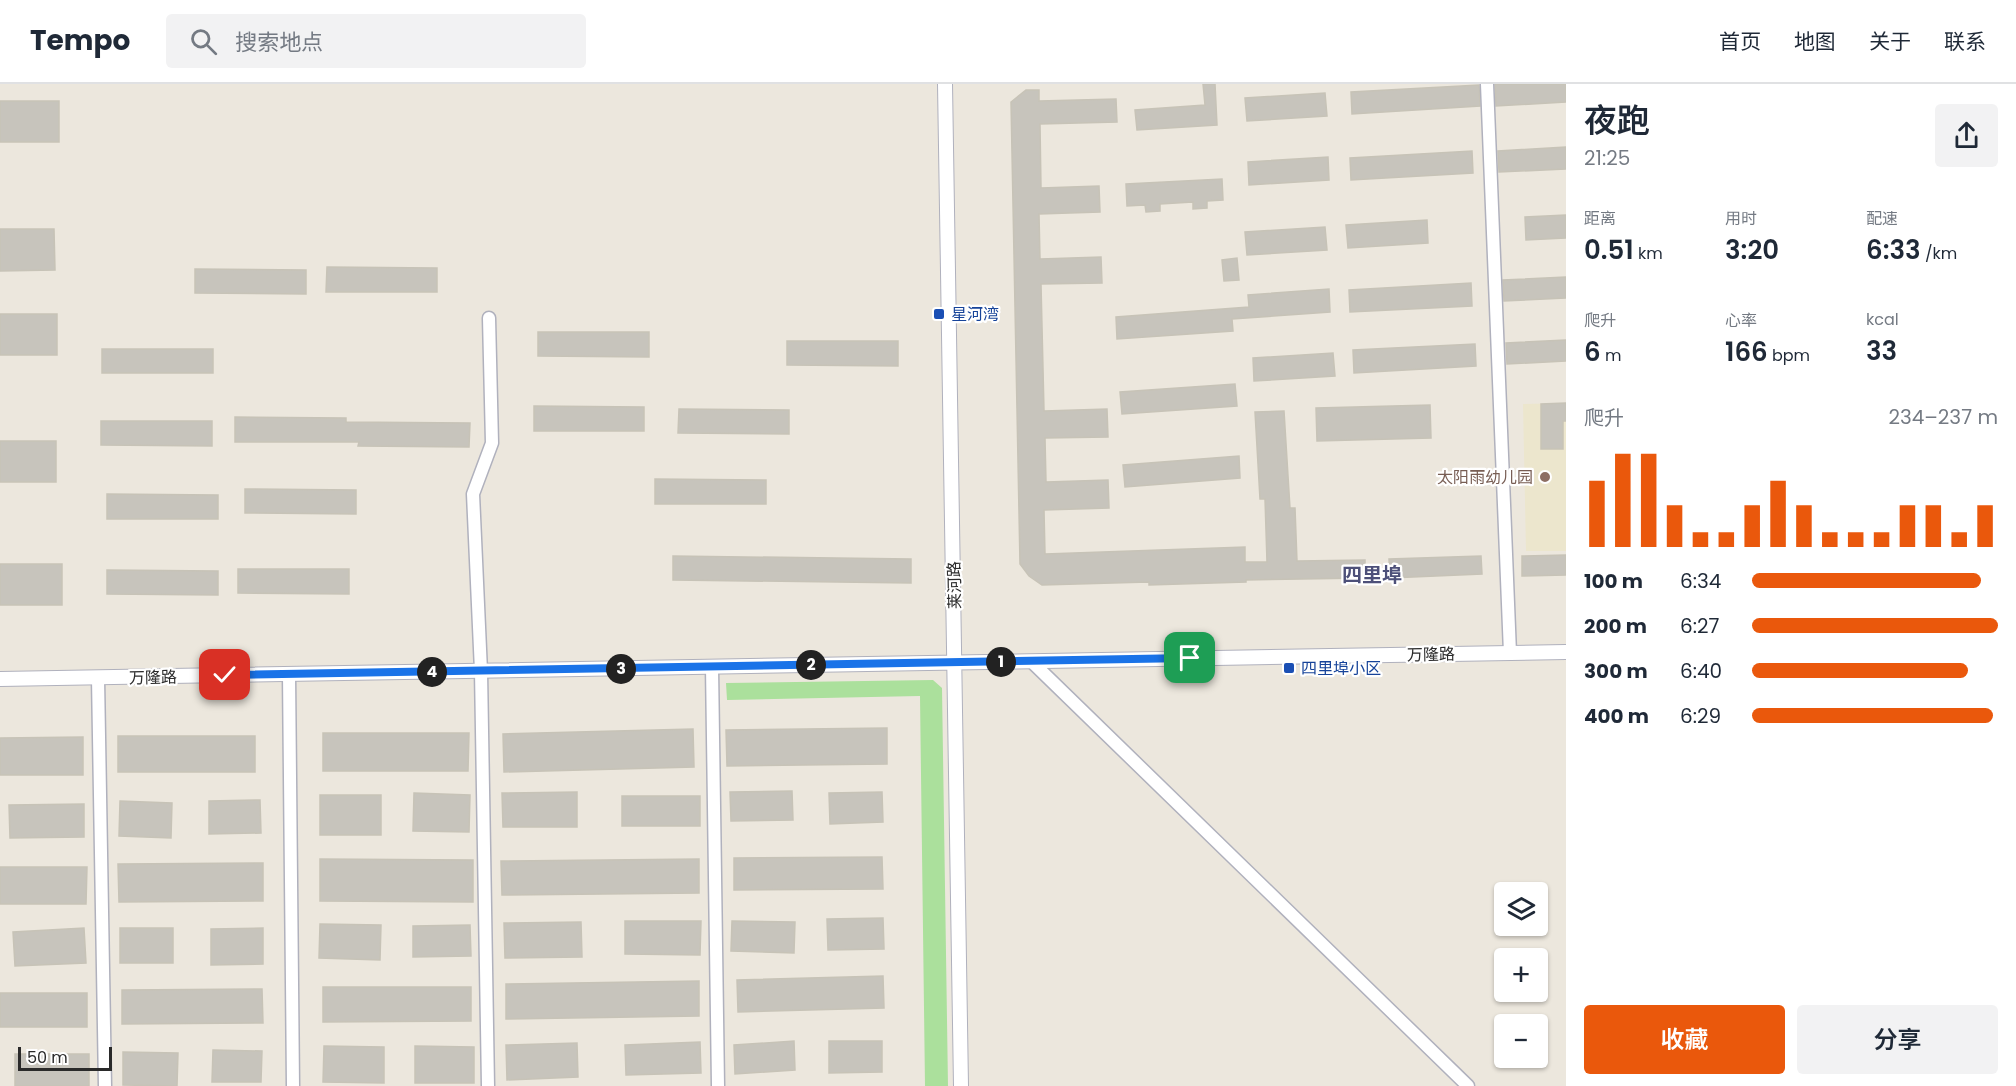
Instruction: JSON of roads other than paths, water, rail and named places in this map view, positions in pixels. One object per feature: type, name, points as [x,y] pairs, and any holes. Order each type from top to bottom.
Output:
[{"type":"street","name":"莱河路","points":[[945,84],[961,1086]]},
{"type":"street","points":[[1487,84],[1510,653]]},
{"type":"street","points":[[488,1086],[481,671],[473,494],[492,443],[489,318]]},
{"type":"street","name":"万隆路","points":[[0,680],[1566,652]]},
{"type":"street","points":[[1032,662],[1468,1086]]},
{"type":"street","points":[[712,667],[718,1086]]},
{"type":"street","points":[[289,674],[293,1086]]},
{"type":"street","points":[[98,678],[105,1086]]},
{"type":"place","name":"星河湾","points":[[939,314]]},
{"type":"place","name":"太阳雨幼儿园","points":[[1545,477]]},
{"type":"place","name":"四里埠小区","points":[[1289,668]]},
{"type":"district","name":"四里埠","points":[[1372,575]]}]
